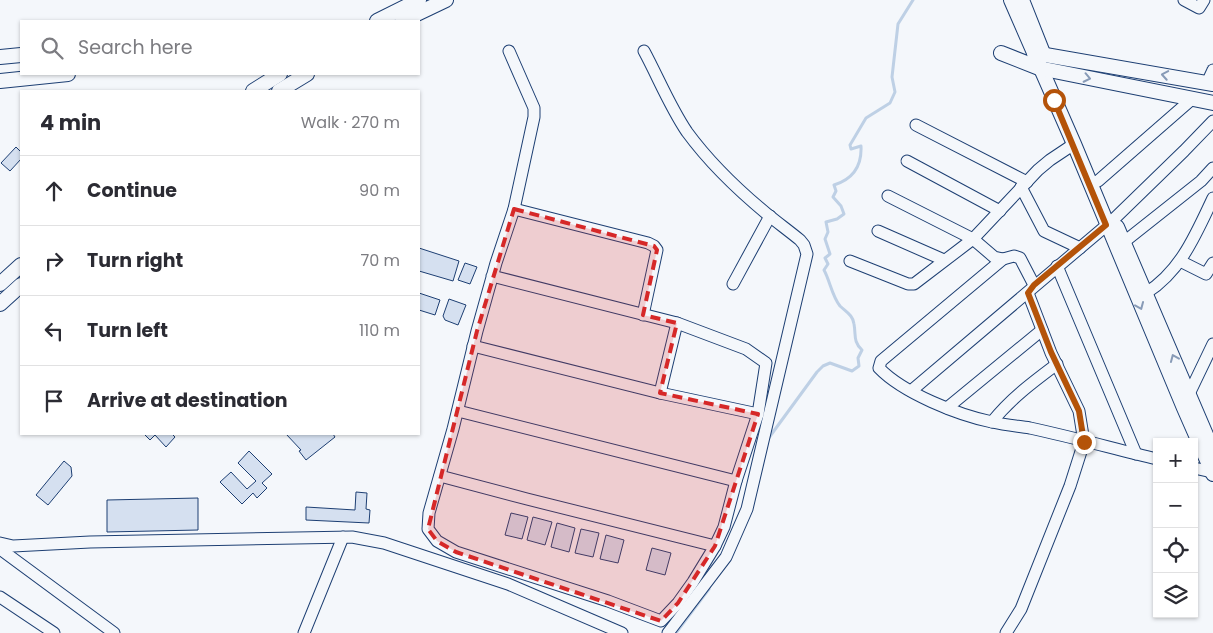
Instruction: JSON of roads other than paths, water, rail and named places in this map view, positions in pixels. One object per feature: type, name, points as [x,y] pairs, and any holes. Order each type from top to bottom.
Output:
[{"type":"main road","points":[[379,20],[419,0]]},
{"type":"main road","points":[[404,20],[446,0]]},
{"type":"main road","points":[[1011,0],[1038,53]]},
{"type":"main road","points":[[1022,0],[1038,53],[1074,144],[1110,222],[1213,473]]},
{"type":"main road","points":[[1210,83],[1038,53],[1001,53],[1044,69],[1213,104]]},
{"type":"main road","points":[[0,57],[20,55]]},
{"type":"main road","points":[[1044,69],[1098,181],[1110,222],[1124,242],[1213,452]]},
{"type":"main road","points":[[0,80],[57,75]]},
{"type":"main road","points":[[256,90],[278,75]]},
{"type":"main road","points":[[281,90],[305,75]]},
{"type":"main road","points":[[0,284],[20,266]]},
{"type":"main road","points":[[0,304],[20,286]]},
{"type":"street","points":[[1184,0],[1199,8],[1204,0]]},
{"type":"street","points":[[492,276],[677,324],[746,349],[766,362],[758,414],[736,481],[724,528],[715,546],[678,603],[660,621],[608,601],[456,552],[441,544],[432,536],[428,529],[429,513],[458,411],[492,276],[514,209],[534,117],[534,108],[509,51]]},
{"type":"street","points":[[644,51],[687,131],[734,184],[800,240],[804,245],[806,254],[747,509],[726,557],[668,633]]},
{"type":"street","points":[[1210,83],[1213,70]]},
{"type":"street","points":[[1098,181],[1192,99]]},
{"type":"street","points":[[911,391],[1110,222],[1213,121]]},
{"type":"street","points":[[916,125],[1024,184],[1044,231],[1080,248]]},
{"type":"street","points":[[850,261],[911,285],[973,238],[1024,184],[1050,160],[1074,144]]},
{"type":"street","points":[[907,161],[1000,211]]},
{"type":"street","points":[[1124,242],[1201,181],[1213,168]]},
{"type":"street","points":[[888,196],[973,238],[994,257],[1003,260]]},
{"type":"street","points":[[1146,293],[1159,284],[1180,261],[1209,217],[1213,198]]},
{"type":"street","points":[[514,209],[654,246],[657,250],[643,315]]},
{"type":"street","points":[[733,284],[770,216]]},
{"type":"street","points":[[878,231],[944,260]]},
{"type":"street","points":[[1006,633],[1021,609],[1070,486],[1084,442],[1079,411],[1042,330],[1020,258],[1014,256],[1003,260],[880,361],[879,368],[887,376],[911,391],[960,414],[992,422],[1030,428],[1084,442],[1153,458]]},
{"type":"street","points":[[1180,261],[1206,274],[1213,263]]},
{"type":"street","points":[[1057,266],[1136,454]]},
{"type":"street","points":[[660,393],[677,324]]},
{"type":"street","points":[[947,408],[1042,330]]},
{"type":"street","points":[[1189,394],[1213,344]]},
{"type":"street","points":[[474,346],[660,393],[758,414]]},
{"type":"street","points":[[992,422],[1004,406],[1014,397],[1057,364]]},
{"type":"street","points":[[458,411],[736,481]]},
{"type":"street","points":[[1198,469],[1213,473]]},
{"type":"street","points":[[440,476],[715,546]]},
{"type":"street","points":[[304,633],[343,536]]},
{"type":"street","points":[[0,544],[13,546],[90,542],[352,536],[384,543],[499,581],[622,633]]},
{"type":"street","points":[[0,549],[114,633]]},
{"type":"street","points":[[0,597],[54,633]]},
{"type":"waterway","points":[[768,439],[823,366],[830,363],[852,371],[859,366],[858,358],[862,350],[856,341],[853,321],[851,316],[837,302],[824,270],[828,264],[825,258],[830,254],[825,239],[828,232],[826,222],[837,219],[844,214],[841,206],[833,197],[836,191],[834,185],[846,179],[858,166],[861,146],[851,149],[850,145],[866,118],[890,103],[895,92],[892,77],[898,24],[913,0]]},
{"type":"waterway","points":[[676,633],[709,589]]}]
